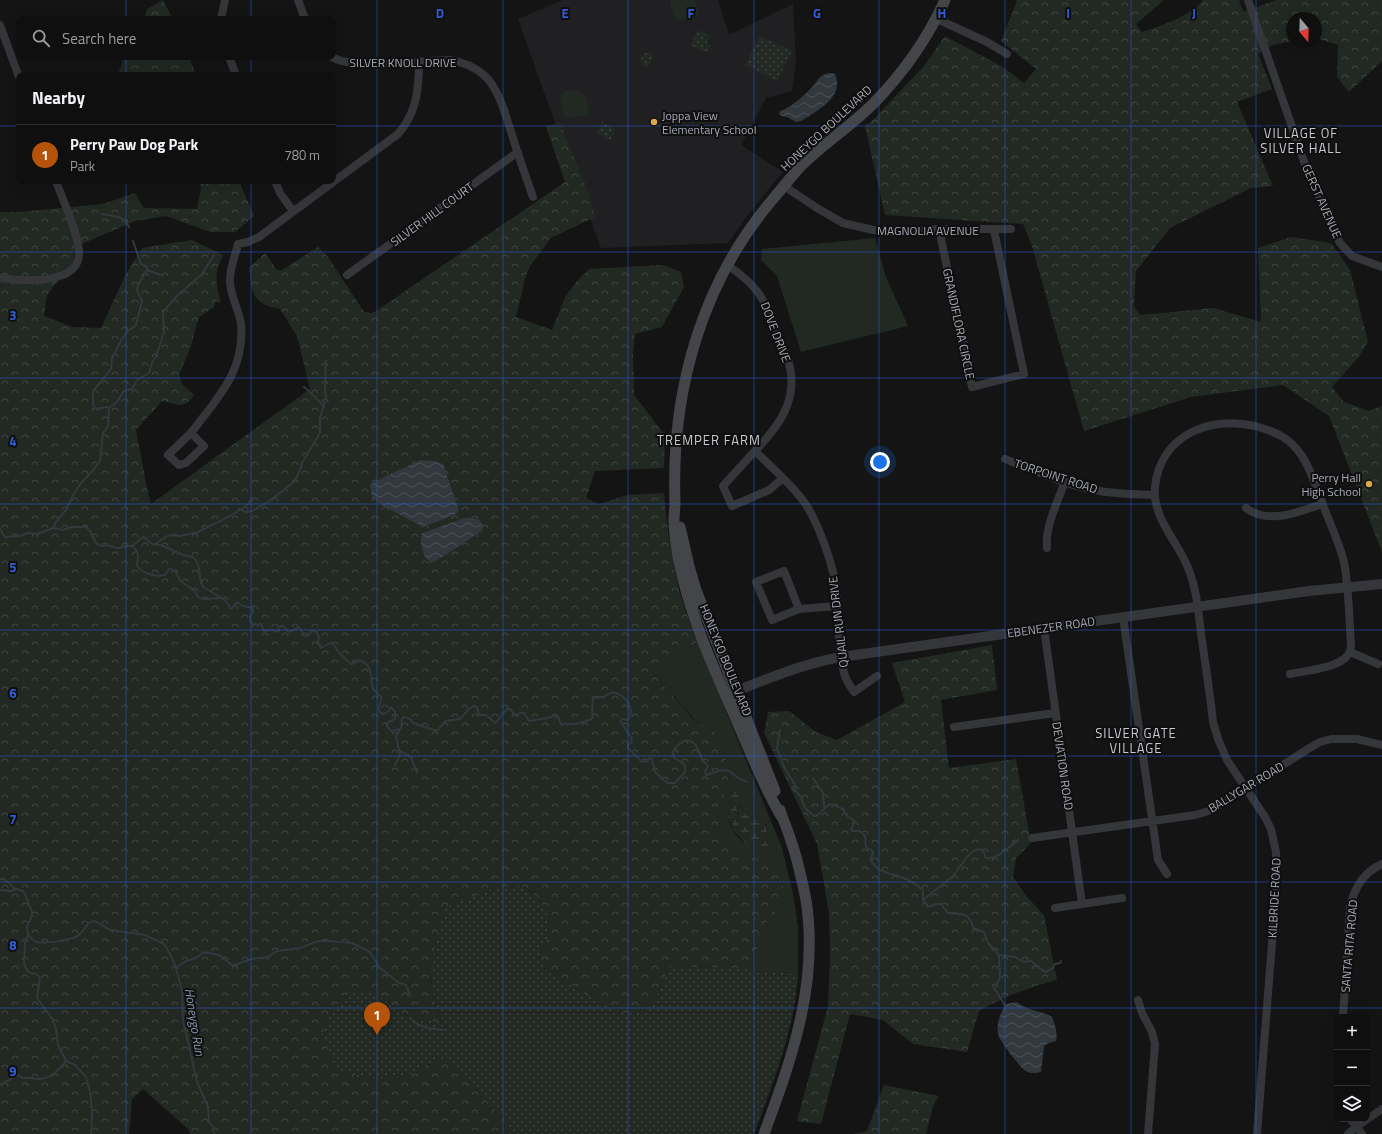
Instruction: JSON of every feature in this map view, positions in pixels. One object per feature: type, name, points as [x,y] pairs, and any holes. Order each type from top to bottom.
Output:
[{"type":"main road","name":"HONEYGO BOULEVARD","points":[[781,816],[769,795],[725,696],[697,625],[688,597],[676,544],[674,522],[675,447],[682,391],[694,345],[702,322],[727,266],[759,216],[801,167],[873,104],[894,81],[914,55],[936,19],[945,0]]},
{"type":"main road","name":"HONEYGO BOULEVARD","points":[[675,505],[696,590],[775,792],[781,816],[796,856],[806,900],[808,922],[808,975],[800,1025],[786,1074],[764,1134]]},
{"type":"street","points":[[222,16],[225,0]]},
{"type":"street","points":[[298,0],[304,16]]},
{"type":"street","name":"GERST AVENUE","points":[[1248,0],[1307,170],[1340,243],[1352,256],[1382,267]]},
{"type":"street","points":[[936,19],[987,42],[1007,54]]},
{"type":"street","points":[[0,25],[17,72]]},
{"type":"street","name":"SILVER KNOLL DRIVE","points":[[336,59],[358,64],[450,60],[471,66],[486,77],[492,85],[501,105],[533,197]]},
{"type":"street","points":[[230,60],[235,72]]},
{"type":"street","points":[[336,180],[391,140],[403,129],[410,117],[417,94],[419,61]]},
{"type":"street","name":"SILVER HILL COURT","points":[[347,275],[518,152]]},
{"type":"street","points":[[0,278],[33,281],[51,278],[70,270],[78,261],[78,242],[57,184]]},
{"type":"street","points":[[276,184],[280,193],[293,211]]},
{"type":"street","points":[[191,433],[228,385],[239,357],[241,325],[239,312],[230,282],[231,268],[238,244],[254,240],[330,184]]},
{"type":"street","name":"MAGNOLIA AVENUE","points":[[784,186],[842,223],[864,229],[882,232],[1011,230]]},
{"type":"street","name":"GRANDIFLORA CIRCLE","points":[[938,230],[972,387],[1024,374],[994,230]]},
{"type":"street","name":"DOVE DRIVE","points":[[727,266],[754,286],[761,295],[789,364],[791,386],[785,411],[775,429],[723,486],[732,506],[769,490],[783,478]]},
{"type":"street","points":[[1155,495],[1156,483],[1161,464],[1172,448],[1182,438],[1205,426],[1226,423],[1271,431],[1284,437],[1294,446],[1307,465],[1341,552],[1347,586],[1351,644],[1350,652],[1344,659],[1334,664],[1290,674]]},
{"type":"street","name":"QUAIL RUN DRIVE","points":[[755,451],[803,500],[814,519],[833,574],[837,596],[841,657],[845,678],[854,692],[877,676]]},
{"type":"street","name":"TORPOINT ROAD","points":[[1005,459],[1065,482],[1092,490],[1113,493],[1155,495]]},
{"type":"street","points":[[1048,548],[1047,540],[1049,527],[1065,482]]},
{"type":"street","name":"KILBRIDE ROAD","points":[[1155,495],[1162,520],[1184,558],[1192,577],[1198,606],[1213,722],[1218,739],[1227,760],[1265,817],[1271,829],[1274,841],[1276,856],[1276,892],[1257,1134]]},
{"type":"street","points":[[1246,508],[1256,514],[1276,516],[1297,512],[1322,504]]},
{"type":"street","points":[[800,609],[784,571],[756,582],[772,620],[800,609],[837,606]]},
{"type":"street","name":"EBENEZER ROAD","points":[[725,696],[807,664],[841,657],[1198,606],[1347,586],[1382,584]]},
{"type":"street","points":[[1123,617],[1158,860],[1167,874]]},
{"type":"street","name":"DEVIATION ROAD","points":[[1044,628],[1082,904]]},
{"type":"street","points":[[1350,652],[1378,664]]},
{"type":"street","points":[[954,727],[1055,713]]},
{"type":"street","name":"BALLYGAR ROAD","points":[[1032,838],[1205,812],[1224,803],[1320,742],[1331,739],[1357,739],[1382,746]]},
{"type":"street","name":"SANTA RITA ROAD","points":[[1343,1014],[1351,902],[1362,880],[1370,872],[1382,864]]},
{"type":"street","points":[[1055,908],[1122,898]]},
{"type":"street","points":[[1138,1000],[1142,1013],[1152,1032],[1155,1044],[1148,1134]]},
{"type":"street","points":[[1348,1134],[1382,1109]]},
{"type":"street","points":[[1352,1122],[1362,1134]]},
{"type":"shaded area","name":"Joppa View Elementary School","points":[[562,0],[718,0],[729,35],[793,4],[796,62],[792,91],[766,98],[741,145],[783,172],[745,219],[728,243],[601,248],[518,19]]},
{"type":"green space","points":[[163,0],[171,16],[145,16],[147,9]]},
{"type":"green space","points":[[671,0],[695,0],[699,15],[678,21],[672,11]]},
{"type":"green space","points":[[1015,0],[1164,0],[1136,24],[1142,32],[1183,16],[1198,6],[1203,0],[1239,0],[1243,12],[1276,0],[1382,0],[1382,61],[1349,92],[1337,77],[1338,45],[1322,40],[1322,12],[1286,12],[1286,42],[1273,45],[1258,54],[1272,89],[1237,102],[1273,186],[1251,188],[1170,228],[1136,271],[1134,306],[1140,315],[1214,308],[1261,322],[1258,248],[1291,237],[1331,243],[1350,270],[1368,342],[1358,358],[1332,387],[1344,402],[1369,411],[1382,406],[1382,552],[1329,416],[1283,385],[1191,397],[1084,431],[1032,246],[1023,224],[885,215],[865,126],[872,121],[924,66],[945,36],[1003,67],[1024,83],[1036,69],[1001,41],[1017,1]]},
{"type":"green space","points":[[698,30],[710,36],[707,43],[710,46],[708,52],[702,51],[690,45]]},
{"type":"green space","points":[[760,36],[792,51],[777,81],[745,65]]},
{"type":"green space","points":[[649,52],[653,54],[653,57],[647,68],[642,65],[640,60],[644,54]]},
{"type":"green space","points":[[123,60],[190,60],[195,72],[119,72]]},
{"type":"green space","points":[[572,90],[581,93],[587,98],[589,106],[587,115],[565,119],[560,97],[565,91]]},
{"type":"green space","points":[[602,122],[616,129],[610,140],[597,133]]},
{"type":"green space","points":[[560,123],[587,189],[595,217],[551,238],[530,266],[525,279],[516,317],[552,330],[565,297],[589,269],[663,265],[681,272],[684,287],[662,327],[635,334],[633,354],[634,395],[665,435],[664,468],[595,471],[586,498],[599,504],[627,495],[664,493],[670,545],[675,571],[681,597],[698,643],[674,654],[652,672],[694,720],[715,732],[724,752],[730,770],[726,791],[717,812],[719,828],[725,843],[751,857],[777,864],[783,882],[782,895],[778,906],[775,912],[768,918],[762,937],[748,969],[669,966],[658,995],[652,1003],[643,1010],[631,1013],[622,1012],[611,1008],[588,996],[546,970],[541,963],[539,956],[547,939],[541,902],[532,892],[520,886],[431,978],[434,999],[442,1023],[417,1019],[397,1012],[384,999],[384,1077],[413,1074],[441,1058],[465,1075],[494,1110],[510,1124],[505,1134],[190,1134],[188,1129],[143,1089],[132,1099],[129,1134],[0,1134],[0,212],[19,212],[103,204],[135,193],[144,208],[197,209],[201,188],[200,184],[240,184],[254,216],[235,232],[210,232],[166,216],[135,221],[75,247],[73,262],[47,295],[44,316],[72,327],[101,328],[126,274],[142,248],[192,240],[223,255],[216,279],[221,303],[216,301],[214,307],[199,317],[190,349],[179,375],[182,384],[194,395],[187,403],[180,405],[162,401],[136,430],[151,504],[310,389],[297,336],[280,309],[264,304],[259,300],[255,296],[251,284],[249,268],[265,253],[277,270],[282,270],[318,247],[328,257],[364,312],[371,313],[565,182],[546,126]],"holes":[[[435,461],[442,464],[455,501]],[[472,517],[479,520],[482,526],[482,531],[427,561],[421,544],[422,533],[464,518]]]},
{"type":"green space","points":[[875,238],[886,277],[908,326],[801,352],[777,276],[761,260],[762,249]]},
{"type":"green space","points":[[698,643],[782,848],[793,893],[798,927],[798,976],[781,972],[748,969],[767,925],[777,864],[751,857],[725,843],[719,828],[717,812],[726,791],[730,770],[724,752],[715,732],[695,720],[652,672],[674,654]],"holes":[[[731,790],[740,805],[737,810],[739,816],[745,815],[766,824],[768,838],[759,847],[751,846],[744,842],[733,830],[728,818]]]},
{"type":"green space","points":[[992,645],[997,690],[941,700],[949,768],[1016,759],[1031,843],[1016,858],[1013,877],[1027,897],[1044,915],[1057,980],[1017,993],[979,1011],[967,1052],[913,1044],[883,1020],[850,1014],[821,1124],[797,1121],[828,1006],[830,958],[829,912],[817,844],[764,733],[768,712],[789,711],[816,732],[837,740],[905,702],[892,663]]},
{"type":"green space","points":[[736,789],[742,792],[743,796],[737,810],[738,815],[751,814],[762,819],[768,834],[768,838],[765,841],[769,847],[754,847],[746,844],[733,830],[732,824],[728,818],[731,790]]},
{"type":"green space","points":[[520,886],[536,896],[540,901],[548,919],[549,933],[540,958],[546,970],[588,996],[622,1012],[637,1012],[645,1009],[652,1003],[660,990],[669,966],[748,969],[781,972],[798,976],[792,1017],[782,1056],[754,1134],[505,1134],[510,1124],[494,1110],[465,1075],[441,1058],[413,1074],[384,1077],[380,1079],[344,1073],[333,1062],[322,1034],[331,1012],[345,995],[367,991],[384,999],[397,1012],[417,1019],[442,1022],[434,999],[431,978],[439,922],[446,908],[496,888]]},
{"type":"green space","points":[[884,1085],[939,1096],[933,1106],[926,1134],[853,1134],[867,1131]]},
{"type":"water","points":[[825,74],[835,74],[837,82],[836,90],[828,102],[821,108],[801,121],[796,122],[779,114],[780,111],[789,107],[803,96],[817,80]]},
{"type":"water","points":[[420,460],[435,461],[443,464],[459,511],[454,515],[423,527],[380,504],[372,497],[370,485]]},
{"type":"water","points":[[472,517],[479,520],[483,526],[482,531],[436,561],[431,563],[425,557],[421,541],[422,533],[464,518]]},
{"type":"water","points":[[1017,1002],[1025,1007],[1052,1017],[1057,1038],[1056,1041],[1044,1046],[1041,1072],[1031,1073],[1023,1069],[999,1037],[998,1024],[1006,1004]]},
{"type":"waterway","points":[[102,214],[121,218],[129,227]]},
{"type":"waterway","points":[[133,241],[141,264],[147,267],[147,270]]},
{"type":"waterway","points":[[147,270],[138,285],[137,290],[142,301],[136,325],[128,331],[121,340],[112,359],[111,369],[93,391],[93,405],[96,409],[109,408],[117,402],[124,391],[132,389],[137,380],[149,373],[164,332],[163,312],[178,295],[202,274],[214,255]]},
{"type":"waterway","points":[[147,270],[161,275]]},
{"type":"waterway","points":[[239,509],[246,512],[252,511],[268,502],[294,482],[302,463],[320,433],[320,418],[326,398],[326,360]]},
{"type":"waterway","points":[[304,387],[324,407]]},
{"type":"waterway","points":[[54,528],[55,523],[66,510],[81,483],[100,461],[103,433],[108,426],[109,409]]},
{"type":"waterway","points":[[155,544],[169,535],[180,536],[198,532],[230,516],[246,506],[253,498]]},
{"type":"waterway","name":"Honeygo Run","points":[[0,529],[5,537],[19,536],[28,533],[37,534],[53,528],[63,530],[72,527],[85,527],[89,529],[96,543],[101,546],[108,545],[116,548],[132,546],[144,537],[152,544],[161,545],[183,555],[193,557],[198,564],[200,579],[203,587],[225,600],[231,609],[237,602],[243,606],[253,608],[250,621],[254,625],[261,624],[264,631],[271,630],[278,632],[280,626],[283,626],[289,632],[299,627],[305,636],[308,636],[312,631],[317,632],[319,638],[318,641],[321,648],[330,643],[333,644],[339,653],[351,664],[358,660],[367,664],[373,689],[382,698],[379,710],[384,714],[389,711],[391,707],[395,712],[395,719],[387,723],[387,726],[391,731],[399,729]]},
{"type":"waterway","name":"Honeygo Run","points":[[132,546],[135,548],[137,553],[137,566],[142,571],[161,576],[165,575],[169,569],[171,569],[176,572],[180,581],[194,590],[199,598],[220,598]]},
{"type":"waterway","name":"Honeygo Run","points":[[395,765],[400,755],[396,736],[401,728],[402,718],[404,717],[410,719],[413,723],[437,731],[445,721],[460,719],[469,709],[474,706],[477,707],[479,715],[486,715],[495,723],[506,710],[510,709],[516,716],[520,713],[524,713],[529,721],[554,716],[558,717],[561,724],[576,724],[592,719],[592,703],[594,697],[603,697],[613,692],[622,696],[630,707],[631,711],[628,720],[622,719],[620,721],[631,737],[632,742],[628,745],[628,748],[642,762],[647,761],[649,758],[652,759],[655,772],[667,783],[675,783],[685,772],[685,765],[674,757],[673,752],[686,740],[691,741],[698,748],[703,761],[708,766],[705,772],[706,775],[727,770],[739,779],[747,782]]},
{"type":"waterway","points":[[780,730],[777,748],[785,769],[795,785],[795,791]]},
{"type":"waterway","points":[[400,751],[411,757],[417,773]]},
{"type":"waterway","points":[[813,778],[823,793],[824,807]]},
{"type":"waterway","name":"Honeygo Run","points":[[793,790],[798,793],[806,809],[814,816],[818,815],[830,804],[843,809],[847,816],[855,821],[851,830],[860,831],[865,836],[866,847],[873,851],[871,860],[876,867],[884,872],[901,877],[921,888],[923,890],[924,901],[928,907],[941,904],[948,913],[967,916],[972,923],[973,928],[984,932],[988,943],[999,955],[1000,978],[994,988],[1006,1007]]},
{"type":"waterway","points":[[923,900],[953,876],[973,851],[979,849],[983,850],[986,858],[995,857],[1018,840]]},
{"type":"waterway","points":[[0,879],[4,879],[14,888],[23,891],[25,894],[32,912],[32,916],[27,926],[28,934],[25,943],[24,964],[30,973],[36,974],[40,977],[37,998],[53,1020],[58,1045],[66,1061],[75,1065],[85,1076]]},
{"type":"waterway","name":"Honeygo Run","points":[[0,890],[11,891],[16,889]]},
{"type":"waterway","name":"Honeygo Run","points":[[28,934],[36,942],[65,940],[76,937],[88,925],[95,921],[110,930],[145,935],[164,944],[175,965],[182,990],[183,1020],[197,1082],[208,1107],[209,1122],[213,1127],[214,1134]]},
{"type":"waterway","points":[[176,968],[186,961],[196,958],[204,952],[219,955],[232,965],[235,965],[251,959],[268,957],[277,951],[300,948],[318,941],[352,943],[370,952],[379,967],[399,983],[406,985],[410,996]]},
{"type":"waterway","points":[[999,955],[1015,957],[1023,962],[1031,961],[1045,972],[1061,961]]},
{"type":"waterway","points":[[412,1020],[415,1023],[431,1029],[444,1030]]},
{"type":"waterway","points":[[0,1085],[18,1075],[23,1078],[43,1079],[54,1073],[66,1061]]},
{"type":"waterway","points":[[86,1078],[90,1090],[92,1105],[91,1134]]},
{"type":"place","name":"Joppa View Elementary School","points":[[654,122]]},
{"type":"place","name":"Perry Hall High School","points":[[1369,484]]},
{"type":"place","name":"Perry Paw Dog Park","points":[[377,1035]]},
{"type":"district","name":"VILLAGE OF SILVER HALL","points":[[1301,140]]},
{"type":"district","name":"TREMPER FARM","points":[[709,440]]},
{"type":"district","name":"SILVER GATE VILLAGE","points":[[1136,740]]}]
